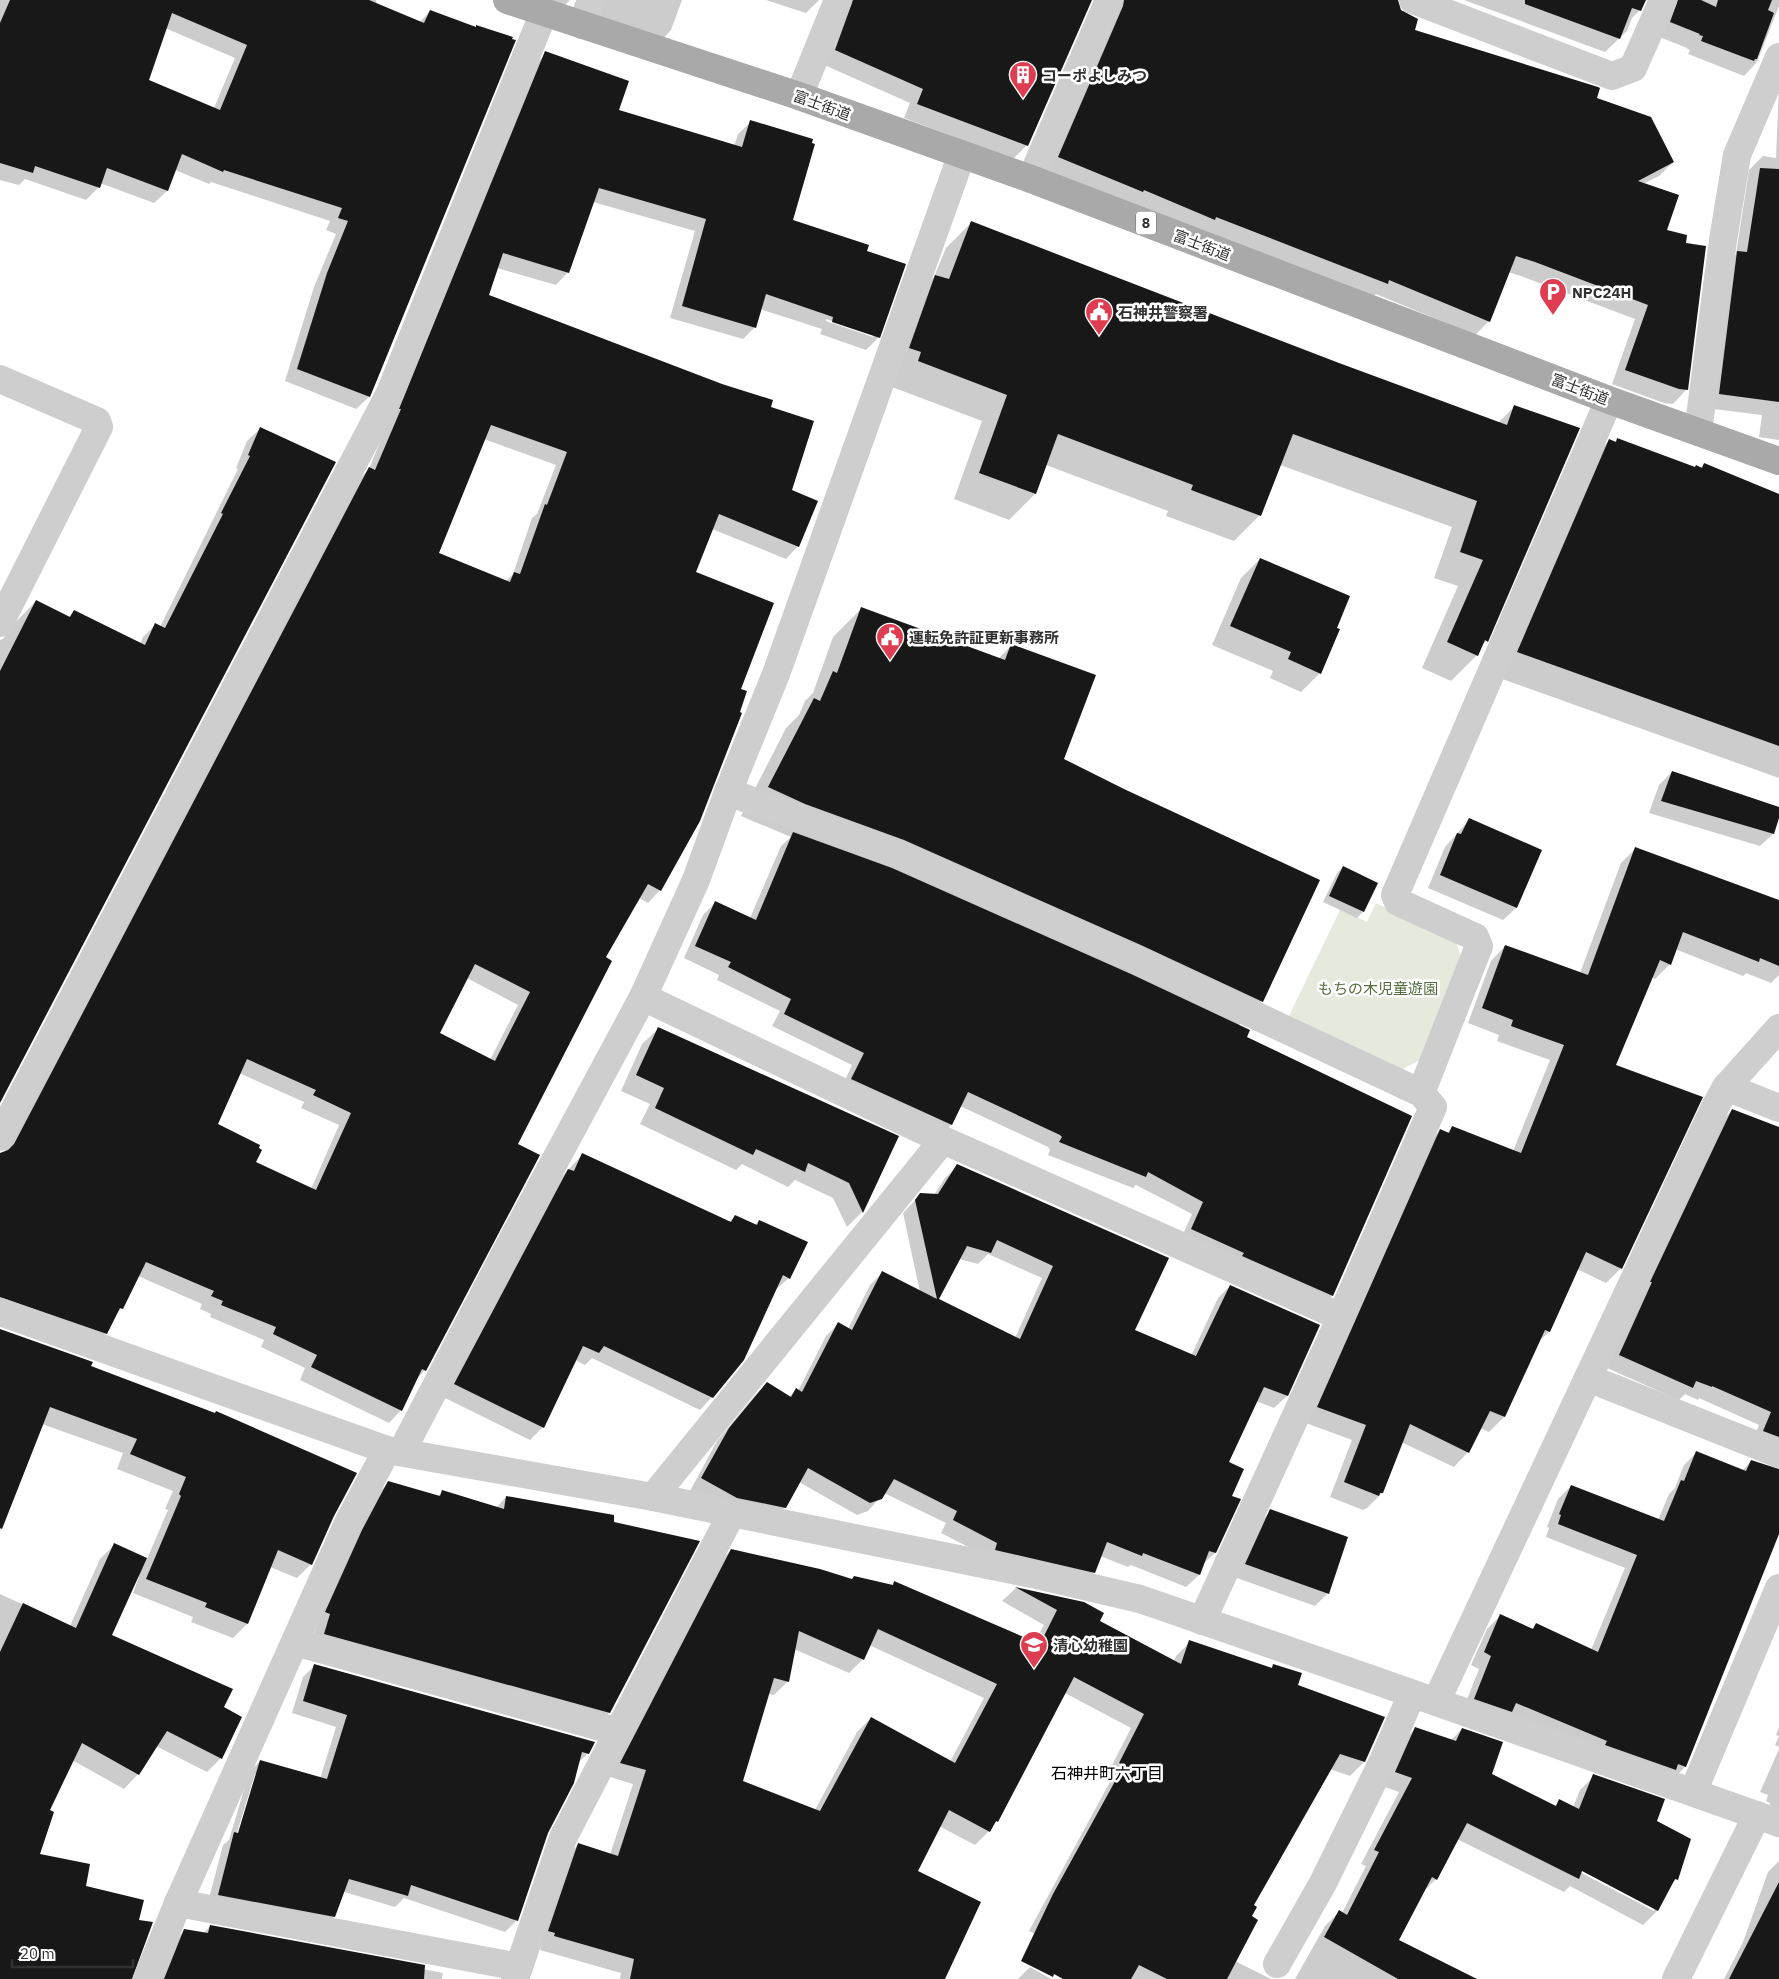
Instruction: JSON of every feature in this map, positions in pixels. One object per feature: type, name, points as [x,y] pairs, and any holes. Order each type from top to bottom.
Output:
[{"type":"main road","name":"富士街道","points":[[507,0],[799,96],[1031,179],[1609,400],[1779,461]]},
{"type":"street","points":[[582,25],[591,0]]},
{"type":"street","points":[[799,96],[838,0]]},
{"type":"street","points":[[1031,179],[1108,0]]},
{"type":"street","points":[[1413,0],[1612,76],[1633,68],[1663,0]]},
{"type":"street","points":[[0,1137],[390,393],[544,12]]},
{"type":"street","points":[[1698,432],[1723,240],[1737,155],[1779,57]]},
{"type":"street","points":[[147,1979],[178,1903],[348,1523],[395,1450],[507,1250],[643,997],[696,880],[728,792],[776,674],[962,154]]},
{"type":"street","points":[[0,380],[97,421],[99,427],[0,623]]},
{"type":"street","points":[[1421,1093],[1479,946],[1475,937],[1398,902],[1396,895],[1609,400]]},
{"type":"street","points":[[728,792],[898,854],[1137,960],[1421,1093],[1433,1107],[1341,1317],[1202,1621]]},
{"type":"street","points":[[643,997],[943,1140],[1341,1317]]},
{"type":"street","points":[[1277,1964],[1328,1874],[1382,1763],[1424,1698],[1588,1378],[1665,1210],[1726,1087],[1779,1028]]},
{"type":"street","points":[[1726,1087],[1779,1108]]},
{"type":"street","points":[[652,1497],[943,1140]]},
{"type":"street","points":[[1,1314],[395,1450],[652,1497],[1140,1599],[1768,1819],[1676,1979]]},
{"type":"street","points":[[1588,1378],[1779,1454]]},
{"type":"street","points":[[178,1903],[517,1973],[562,1838],[732,1513]]},
{"type":"street","points":[[1693,1792],[1779,1588]]},
{"type":"street","points":[[295,1642],[619,1732]]},
{"type":"green space","name":"もちの木児童遊園","points":[[1376,903],[1456,941],[1462,961],[1420,1060],[1399,1071],[1288,1018],[1340,910],[1367,922]]},
{"type":"building","points":[[10,0],[369,0],[424,23],[430,10],[476,27],[476,25],[513,37],[512,39],[516,40],[370,397],[297,369],[327,273],[348,221],[338,218],[342,208],[224,170],[223,172],[182,154],[168,191],[107,168],[100,188],[35,166],[33,173],[0,163],[0,23]],"holes":[[[172,13],[247,45],[220,110],[149,80]]]},
{"type":"building","points":[[853,0],[1092,0],[1028,146],[917,104],[923,89],[835,50]]},
{"type":"building","points":[[1124,0],[1398,0],[1401,10],[1418,19],[1415,30],[1598,87],[1600,88],[1597,98],[1651,117],[1674,162],[1638,181],[1679,195],[1667,230],[1687,235],[1686,243],[1706,246],[1688,390],[1679,389],[1625,370],[1648,305],[1535,262],[1516,256],[1490,322],[1389,280],[1388,284],[1216,217],[1215,220],[1058,157]]},
{"type":"building","points":[[1525,0],[1646,0],[1641,11],[1632,8],[1620,39],[1525,4]]},
{"type":"building","points":[[1678,0],[1701,0],[1716,7],[1718,0],[1772,0],[1768,10],[1774,13],[1757,59],[1754,61],[1701,41],[1703,36],[1700,34],[1670,22]]},
{"type":"building","points":[[545,51],[629,81],[619,110],[742,147],[750,120],[813,139],[812,143],[815,144],[793,220],[869,245],[867,251],[906,264],[880,338],[832,322],[833,317],[766,294],[756,328],[682,306],[706,219],[599,188],[569,273],[503,253],[489,295],[722,384],[773,400],[771,407],[814,421],[792,490],[818,501],[799,547],[719,514],[696,572],[774,603],[741,689],[747,691],[740,712],[742,713],[700,821],[661,891],[648,884],[606,957],[612,961],[518,1144],[540,1155],[426,1371],[422,1369],[402,1411],[311,1367],[317,1355],[273,1334],[276,1327],[221,1305],[223,1301],[211,1296],[214,1291],[146,1262],[123,1309],[120,1308],[107,1334],[0,1297],[0,1153],[8,1150],[14,1144],[369,467],[375,470],[401,409],[399,409]],"holes":[[[491,425],[567,452],[547,505],[545,504],[520,574],[514,572],[510,582],[439,553]],[[475,964],[530,992],[495,1061],[440,1033]],[[247,1059],[316,1090],[313,1095],[351,1113],[316,1190],[256,1162],[262,1150],[259,1148],[260,1145],[218,1124]]]},
{"type":"building","points":[[1760,168],[1779,169],[1779,402],[1719,394],[1737,251],[1747,252]]},
{"type":"building","points":[[971,221],[1339,363],[1507,425],[1514,405],[1580,428],[1488,642],[1485,640],[1478,656],[1447,642],[1483,560],[1460,552],[1477,501],[1293,434],[1261,516],[1191,490],[1193,485],[1058,434],[1036,494],[979,473],[1007,395],[918,361],[921,352],[909,348],[935,275],[949,279]]},
{"type":"building","points":[[260,427],[336,462],[0,1103],[0,671],[36,600],[70,617],[74,610],[145,645],[155,623],[165,628],[223,514],[221,513],[250,456],[248,455]]},
{"type":"building","points":[[1617,438],[1695,467],[1696,465],[1702,468],[1704,463],[1779,494],[1779,746],[1517,652],[1609,439],[1616,442]]},
{"type":"building","points":[[1260,558],[1350,596],[1337,628],[1340,629],[1321,674],[1288,659],[1291,652],[1230,626]]},
{"type":"building","points":[[861,607],[1005,660],[1011,644],[1096,675],[1064,759],[1320,880],[1263,1002],[1143,946],[904,840],[805,804],[768,787],[814,698],[820,701],[833,671],[837,673]]},
{"type":"building","points":[[1672,771],[1779,807],[1779,818],[1774,834],[1661,801]]},
{"type":"building","points":[[1469,818],[1542,850],[1517,908],[1440,875],[1457,833],[1461,834]]},
{"type":"building","points":[[793,832],[892,868],[1131,974],[1250,1030],[1247,1037],[1412,1116],[1333,1296],[1242,1256],[1244,1253],[1191,1229],[1203,1202],[1148,1172],[1146,1177],[1059,1142],[1062,1137],[1060,1135],[968,1092],[952,1125],[851,1079],[864,1053],[784,1014],[791,999],[728,967],[731,962],[695,946],[715,901],[756,920]]},
{"type":"building","points":[[1635,847],[1779,900],[1779,966],[1760,958],[1759,962],[1683,932],[1671,965],[1660,960],[1616,1065],[1703,1097],[1622,1269],[1586,1252],[1550,1332],[1545,1330],[1505,1417],[1490,1411],[1469,1453],[1410,1424],[1383,1493],[1380,1493],[1379,1496],[1344,1482],[1366,1425],[1317,1407],[1440,1129],[1449,1133],[1452,1126],[1521,1153],[1564,1045],[1511,1026],[1513,1020],[1482,1008],[1505,945],[1588,975]]},
{"type":"building","points":[[1343,866],[1378,883],[1364,912],[1329,896]]},
{"type":"building","points":[[658,1027],[899,1136],[863,1213],[849,1183],[808,1163],[805,1172],[756,1149],[753,1155],[655,1108],[664,1088],[636,1075]]},
{"type":"building","points":[[1732,1109],[1779,1127],[1779,1437],[1763,1431],[1771,1412],[1696,1381],[1693,1388],[1619,1355],[1652,1282],[1650,1282]]},
{"type":"building","points":[[582,1153],[731,1222],[735,1215],[757,1225],[759,1220],[808,1242],[790,1279],[783,1275],[744,1360],[713,1398],[604,1346],[599,1353],[583,1346],[544,1428],[454,1384],[568,1169],[574,1171]]},
{"type":"building","points":[[957,1164],[1169,1258],[1135,1330],[1196,1356],[1230,1285],[1320,1325],[1288,1396],[1264,1387],[1229,1462],[1244,1469],[1232,1496],[1241,1499],[1216,1553],[1209,1551],[1200,1575],[1143,1553],[1142,1556],[1107,1542],[1095,1573],[995,1550],[997,1543],[953,1520],[957,1511],[894,1479],[882,1499],[870,1503],[808,1468],[786,1508],[737,1498],[701,1478],[729,1428],[767,1382],[791,1397],[796,1388],[802,1392],[838,1322],[852,1330],[882,1271],[937,1299],[915,1200],[920,1193],[938,1194]],"holes":[[[997,1240],[1053,1266],[1020,1339],[939,1299],[967,1246],[991,1253]]]},
{"type":"building","points":[[0,1329],[93,1362],[91,1366],[215,1413],[216,1411],[357,1473],[334,1516],[312,1565],[278,1550],[248,1624],[205,1607],[207,1603],[146,1579],[181,1496],[179,1494],[186,1477],[130,1454],[137,1439],[50,1407],[2,1529],[0,1528]]},
{"type":"building","points":[[1696,1451],[1746,1471],[1751,1460],[1779,1469],[1779,1534],[1686,1767],[1678,1764],[1676,1770],[1605,1745],[1607,1741],[1516,1703],[1512,1712],[1474,1699],[1491,1656],[1484,1652],[1500,1614],[1533,1629],[1536,1623],[1598,1652],[1637,1555],[1558,1524],[1561,1515],[1559,1514],[1571,1485],[1664,1521],[1681,1480],[1684,1481]]},
{"type":"building","points":[[388,1481],[440,1496],[442,1490],[504,1509],[506,1496],[614,1515],[614,1522],[700,1541],[610,1713],[324,1634],[330,1614],[325,1612],[362,1530]]},
{"type":"building","points":[[1270,1509],[1348,1537],[1329,1594],[1245,1564]]},
{"type":"building","points":[[114,1543],[147,1558],[112,1635],[233,1689],[224,1707],[242,1717],[222,1759],[167,1731],[139,1775],[82,1743],[50,1810],[54,1812],[40,1854],[90,1864],[86,1886],[144,1900],[139,1920],[153,1922],[132,1979],[0,1979],[0,1652],[23,1603],[76,1628]]},
{"type":"building","points":[[731,1549],[820,1569],[852,1579],[854,1576],[893,1585],[894,1581],[1040,1644],[1057,1610],[1015,1587],[1084,1602],[1104,1613],[1100,1621],[1181,1664],[1189,1640],[1272,1668],[1273,1664],[1302,1673],[1298,1685],[1385,1717],[1365,1762],[1340,1754],[1254,1905],[1257,1907],[1252,1916],[1258,1920],[1227,1979],[1167,1979],[1139,1965],[1131,1979],[1063,1979],[1054,1974],[1053,1977],[1021,1961],[1053,1894],[1124,1765],[1119,1763],[1144,1714],[1074,1677],[998,1822],[996,1821],[990,1832],[949,1810],[918,1871],[981,1902],[945,1979],[630,1979],[634,1959],[554,1936],[555,1933],[548,1931],[578,1843],[618,1856],[646,1770],[620,1763]],"holes":[[[878,1629],[997,1684],[955,1763],[871,1717],[820,1811],[743,1781],[774,1678],[789,1682],[799,1631],[864,1660]]]},
{"type":"building","points":[[314,1664],[595,1742],[589,1754],[582,1752],[574,1783],[548,1833],[518,1921],[411,1885],[408,1896],[349,1879],[335,1917],[218,1895],[234,1832],[238,1833],[260,1760],[327,1779],[347,1715],[303,1701]]},
{"type":"building","points":[[1415,1727],[1456,1741],[1462,1728],[1503,1742],[1492,1774],[1556,1806],[1559,1799],[1579,1809],[1593,1774],[1665,1799],[1657,1821],[1691,1839],[1678,1880],[1675,1879],[1658,1911],[1582,1871],[1579,1879],[1467,1823],[1437,1880],[1432,1877],[1399,1940],[1477,1979],[1398,1979],[1324,1937],[1339,1910],[1347,1915],[1379,1852],[1374,1850],[1412,1778],[1395,1772]]},
{"type":"building","points":[[1779,1882],[1779,1979],[1729,1979]]},
{"type":"building","points":[[210,1925],[425,1965],[424,1979],[164,1979],[184,1929],[208,1933]]},
{"type":"place","name":"コーポよしみつ","points":[[1023,99]]},
{"type":"place","name":"NPC24H","points":[[1553,316]]},
{"type":"place","name":"石神井警察署","points":[[1099,336]]},
{"type":"place","name":"運転免許証更新事務所","points":[[890,661]]},
{"type":"place","name":"清心幼稚園","points":[[1034,1669]]},
{"type":"district","name":"石神井町六丁目","points":[[1107,1773]]}]
